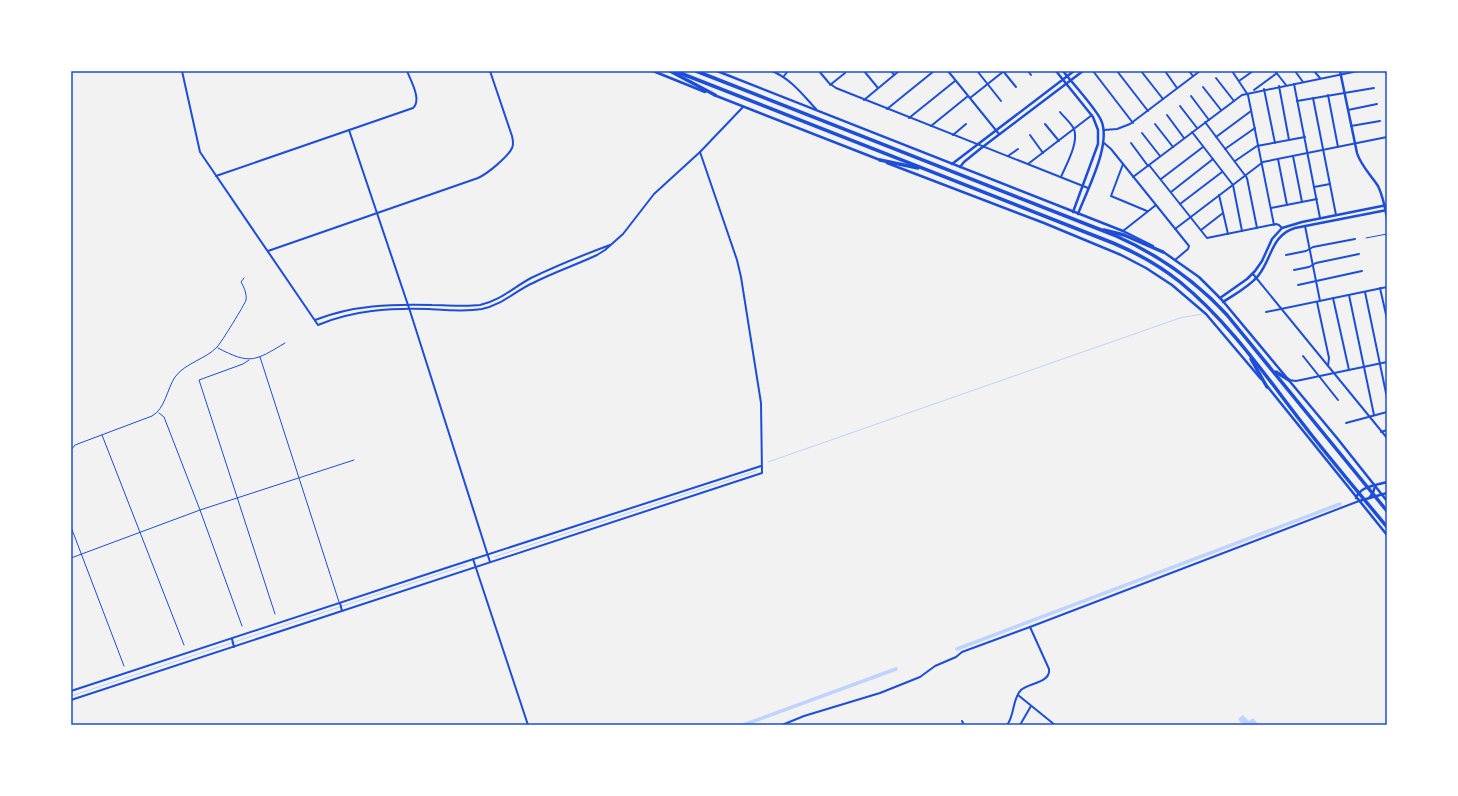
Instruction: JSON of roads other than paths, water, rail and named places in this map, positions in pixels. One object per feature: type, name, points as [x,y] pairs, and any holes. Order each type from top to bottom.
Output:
[{"type":"highway","points":[[670,71],[715,95]]},
{"type":"highway","points":[[675,71],[1113,243],[1149,260],[1172,276],[1196,296],[1245,350],[1272,382],[1314,438],[1387,527]]},
{"type":"highway","points":[[696,71],[1097,229],[1149,252],[1190,280],[1221,308],[1387,511]]},
{"type":"highway","points":[[880,160],[928,170]]},
{"type":"highway","points":[[1097,229],[1118,233],[1163,252]]},
{"type":"highway","points":[[1245,350],[1267,387]]},
{"type":"highway","points":[[1269,365],[1280,375],[1289,380]]},
{"type":"main road","points":[[653,71],[1006,210],[1044,223],[1121,255],[1146,268],[1172,285],[1206,314],[1387,535]]},
{"type":"main road","points":[[717,71],[1123,231],[1163,252],[1199,278],[1220,298],[1294,386],[1387,502]]},
{"type":"main road","points":[[1056,71],[1092,115],[1098,126],[1099,140],[1096,151],[1073,212]]},
{"type":"main road","points":[[1063,71],[1098,115],[1104,130],[1102,152],[1078,214]]},
{"type":"main road","points":[[952,164],[1074,71]]},
{"type":"main road","points":[[960,167],[983,146],[1083,71]]},
{"type":"main road","points":[[1340,73],[1354,144],[1359,159],[1377,185],[1386,205],[1387,218]]},
{"type":"main road","points":[[1220,298],[1253,274],[1262,262],[1272,239],[1282,228],[1296,223],[1386,205]]},
{"type":"main road","points":[[1223,302],[1256,278],[1265,266],[1280,236],[1289,230],[1386,210]]},
{"type":"main road","points":[[1357,497],[1362,490],[1387,482]]},
{"type":"main road","points":[[1369,498],[1374,487]]},
{"type":"main road","points":[[1360,501],[1387,492]]},
{"type":"street","points":[[182,71],[199,149],[318,324],[360,312],[409,309],[466,310],[486,308],[505,301],[534,282],[590,258],[605,250],[627,230],[654,194],[700,152],[743,107]]},
{"type":"street","points":[[216,176],[414,106],[417,100],[407,71]]},
{"type":"street","points":[[268,251],[484,175],[510,151],[513,146],[512,136],[490,71]]},
{"type":"street","points":[[772,71],[792,83],[818,111]]},
{"type":"street","points":[[783,77],[788,71]]},
{"type":"street","points":[[819,71],[830,85],[864,100],[1088,188]]},
{"type":"street","points":[[864,71],[878,88]]},
{"type":"street","points":[[890,71],[894,75]]},
{"type":"street","points":[[864,100],[899,71]]},
{"type":"street","points":[[887,109],[934,71]]},
{"type":"street","points":[[948,71],[999,134]]},
{"type":"street","points":[[931,126],[988,84],[1003,71],[1016,87]]},
{"type":"street","points":[[1028,71],[1031,74]]},
{"type":"street","points":[[1094,71],[1133,122]]},
{"type":"street","points":[[1117,71],[1148,111]]},
{"type":"street","points":[[1141,71],[1163,99]]},
{"type":"street","points":[[1165,71],[1178,88]]},
{"type":"street","points":[[1189,71],[1193,76]]},
{"type":"street","points":[[1104,130],[1121,128],[1133,122],[1200,71]]},
{"type":"street","points":[[1232,71],[1247,93],[1252,111],[1274,225]]},
{"type":"street","points":[[1239,81],[1253,71]]},
{"type":"street","points":[[1294,71],[1303,82]]},
{"type":"street","points":[[1314,71],[1320,78]]},
{"type":"street","points":[[1133,177],[1242,94],[1340,73],[1358,71]]},
{"type":"street","points":[[1386,71],[1387,75]]},
{"type":"street","points":[[978,72],[1001,101]]},
{"type":"street","points":[[1252,92],[1276,72],[1286,85]]},
{"type":"street","points":[[830,85],[845,73]]},
{"type":"street","points":[[1216,78],[1234,101]]},
{"type":"street","points":[[909,118],[955,80]]},
{"type":"street","points":[[1294,83],[1320,218]]},
{"type":"street","points":[[1279,86],[1290,140]]},
{"type":"street","points":[[1203,87],[1221,110]]},
{"type":"street","points":[[1298,101],[1374,88]]},
{"type":"street","points":[[1264,89],[1275,143]]},
{"type":"street","points":[[1328,95],[1338,147]]},
{"type":"street","points":[[1190,96],[1209,120]]},
{"type":"street","points":[[1313,98],[1336,215]]},
{"type":"street","points":[[1348,110],[1377,104]]},
{"type":"street","points":[[1180,106],[1197,128]]},
{"type":"street","points":[[1216,137],[1252,111]]},
{"type":"street","points":[[1060,112],[1074,129],[1074,146],[1061,177]]},
{"type":"street","points":[[1028,164],[1092,115]]},
{"type":"street","points":[[1167,115],[1184,138]]},
{"type":"street","points":[[1351,126],[1380,121]]},
{"type":"street","points":[[1205,122],[1248,180],[1257,228]]},
{"type":"street","points":[[953,135],[966,124]]},
{"type":"street","points":[[1045,124],[1058,141]]},
{"type":"street","points":[[1155,124],[1173,147]]},
{"type":"street","points":[[1225,149],[1255,128]]},
{"type":"street","points":[[349,130],[408,304],[490,562]]},
{"type":"street","points":[[1192,132],[1232,185],[1242,231]]},
{"type":"street","points":[[1142,133],[1160,156]]},
{"type":"street","points":[[1030,135],[1044,153]]},
{"type":"street","points":[[1235,162],[1253,148],[1258,146],[1305,137]]},
{"type":"street","points":[[1175,229],[1262,163],[1387,138]]},
{"type":"street","points":[[1104,143],[1111,149],[1189,247],[1175,260]]},
{"type":"street","points":[[1130,143],[1208,238],[1274,225],[1278,225],[1282,228]]},
{"type":"street","points":[[1161,179],[1203,146]]},
{"type":"street","points":[[1008,156],[1018,149]]},
{"type":"street","points":[[71,700],[762,472],[761,403],[741,277],[737,260],[700,152]]},
{"type":"street","points":[[1293,156],[1302,202]]},
{"type":"street","points":[[1171,192],[1213,159]]},
{"type":"street","points":[[1278,159],[1287,205]]},
{"type":"street","points":[[1123,164],[1111,196],[1148,211]]},
{"type":"street","points":[[1180,204],[1222,172]]},
{"type":"street","points":[[1314,187],[1330,184]]},
{"type":"street","points":[[1219,195],[1228,234]]},
{"type":"street","points":[[1271,208],[1317,199]]},
{"type":"street","points":[[1123,231],[1156,205]]},
{"type":"street","points":[[1201,230],[1223,213]]},
{"type":"street","points":[[1305,226],[1329,358],[1328,366]]},
{"type":"street","points":[[1286,255],[1355,239]]},
{"type":"street","points":[[315,320],[352,308],[408,304],[468,306],[485,304],[503,296],[532,278],[611,244]]},
{"type":"street","points":[[1294,270],[1359,254]]},
{"type":"street","points":[[1298,285],[1362,271]]},
{"type":"street","points":[[1253,274],[1387,438]]},
{"type":"street","points":[[532,278],[534,282]]},
{"type":"street","points":[[1266,312],[1387,287]]},
{"type":"street","points":[[1380,288],[1387,320]]},
{"type":"street","points":[[1365,292],[1387,398]]},
{"type":"street","points":[[1349,295],[1374,415]]},
{"type":"street","points":[[1333,298],[1349,370]]},
{"type":"street","points":[[1303,356],[1338,400]]},
{"type":"street","points":[[1289,380],[1296,381],[1387,362]]},
{"type":"street","points":[[1294,386],[1296,381]]},
{"type":"street","points":[[1346,423],[1387,412]]},
{"type":"street","points":[[1381,432],[1387,430]]},
{"type":"street","points":[[71,691],[232,640],[473,559],[761,466]]},
{"type":"street","points":[[701,486],[703,491]]},
{"type":"street","points":[[1356,503],[1357,497]]},
{"type":"street","points":[[782,725],[804,716],[880,693],[920,677],[935,666],[956,658],[962,652],[1360,501]]},
{"type":"street","points":[[473,559],[528,725]]},
{"type":"street","points":[[340,604],[342,610]]},
{"type":"street","points":[[1007,725],[1012,717],[1018,695],[1021,690],[1041,681],[1050,674],[1030,627]]},
{"type":"street","points":[[232,640],[234,646]]},
{"type":"street","points":[[1018,695],[1055,725]]},
{"type":"street","points":[[1020,725],[1031,706]]},
{"type":"street","points":[[962,721],[964,725]]},
{"type":"lane","points":[[1366,238],[1387,234]]},
{"type":"lane","points":[[71,450],[75,446],[152,416],[158,412],[175,376],[183,369],[217,347],[246,300],[244,288],[241,282],[244,278]]},
{"type":"lane","points":[[275,614],[199,380],[260,357],[285,343]]},
{"type":"lane","points":[[217,347],[232,355],[249,360]]},
{"type":"lane","points":[[260,357],[340,604]]},
{"type":"lane","points":[[158,412],[164,417],[200,510],[242,626]]},
{"type":"lane","points":[[102,435],[184,645]]},
{"type":"lane","points":[[71,558],[200,510],[354,460]]},
{"type":"lane","points":[[71,527],[124,666]]},
{"type":"water","points":[[1243,715],[1249,721],[1253,718],[1258,724],[1243,725],[1238,719]]},
{"type":"waterway","points":[[768,462],[1180,318],[1202,314]]},
{"type":"waterway","points":[[494,557],[756,471]]},
{"type":"waterway","points":[[957,649],[1340,504]]},
{"type":"waterway","points":[[71,696],[466,565]]},
{"type":"waterway","points":[[743,725],[896,669]]}]
